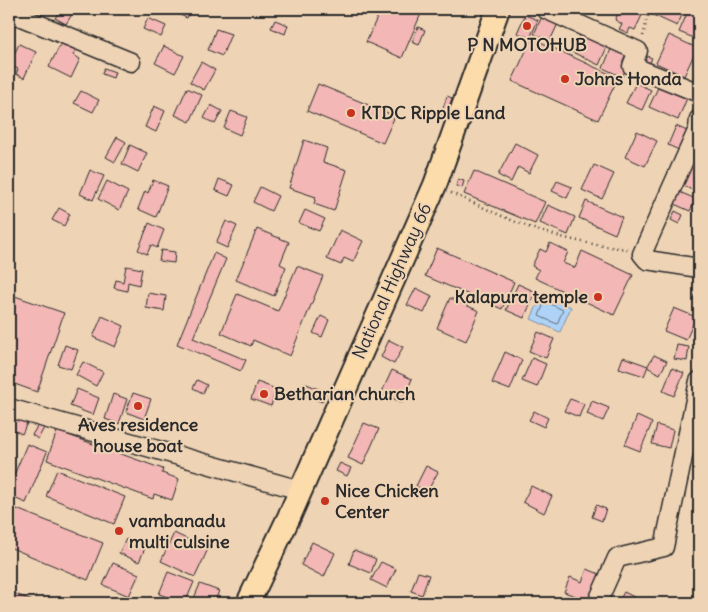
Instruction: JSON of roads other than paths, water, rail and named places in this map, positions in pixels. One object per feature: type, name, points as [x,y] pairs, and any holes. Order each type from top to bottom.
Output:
[{"type":"main road","name":"National Highway 66","points":[[248,603],[300,490],[434,185],[498,9]]},
{"type":"street","points":[[545,9],[638,51],[632,66],[699,93]]},
{"type":"street","points":[[9,12],[132,62]]},
{"type":"street","points":[[699,119],[698,129],[642,251],[647,260],[699,268]]},
{"type":"street","points":[[597,603],[617,558],[664,547],[699,381]]},
{"type":"street","points":[[9,408],[300,490]]},
{"type":"water","points":[[542,295],[571,307],[560,332],[531,319]]},
{"type":"place","name":"P N MOTOHUB","points":[[527,26]]},
{"type":"place","name":"Johns Honda","points":[[565,79]]},
{"type":"place","name":"KTDC Ripple Land","points":[[351,113]]},
{"type":"place","name":"Kalapura temple","points":[[598,297]]},
{"type":"place","name":"Betharian church","points":[[264,394]]},
{"type":"place","name":"Aves residence house boat","points":[[138,406]]},
{"type":"place","name":"Nice Chicken Center","points":[[325,501]]},
{"type":"place","name":"vambanadu multi culsine","points":[[119,531]]}]
